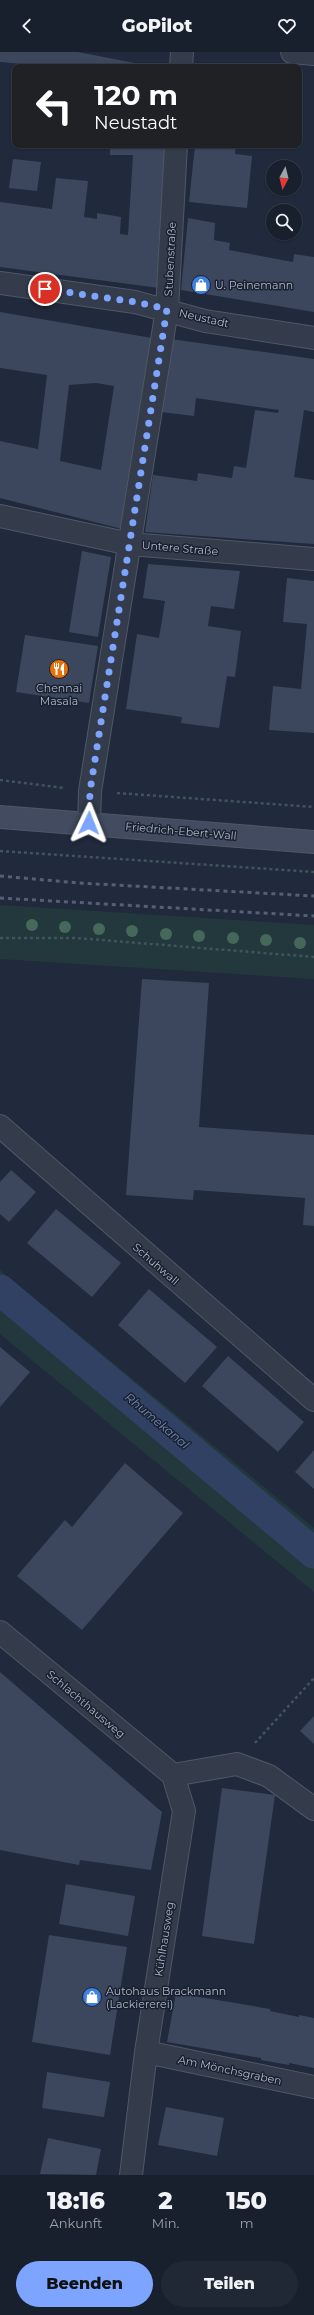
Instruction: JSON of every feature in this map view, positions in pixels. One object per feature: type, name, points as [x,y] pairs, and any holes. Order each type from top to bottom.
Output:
[{"type":"main road","name":"Friedrich-Ebert-Wall","points":[[0,817],[314,842]]},
{"type":"street","points":[[181,64],[182,52]]},
{"type":"street","points":[[292,52],[314,54]]},
{"type":"street","name":"Stubenstraße","points":[[89,823],[90,791],[167,309],[176,148]]},
{"type":"street","name":"Neustadt","points":[[0,283],[135,302],[167,309],[205,321],[314,338]]},
{"type":"street","name":"Untere Straße","points":[[0,516],[130,544],[314,559]]},
{"type":"street","name":"Schuhwall","points":[[0,1126],[314,1400]]},
{"type":"street","name":"Schlachthausweg","points":[[0,1632],[173,1775]]},
{"type":"street","points":[[173,1775],[237,1764],[269,1776],[314,1809]]},
{"type":"street","name":"Kühlhausweg","points":[[131,2175],[146,2052],[184,1811],[173,1775]]},
{"type":"street","name":"Am Mönchsgraben","points":[[146,2052],[314,2087]]},
{"type":"path","points":[[0,780],[90,791],[314,807]]},
{"type":"path","points":[[0,851],[314,872]]},
{"type":"path","points":[[0,938],[76,938],[314,957]]},
{"type":"path","points":[[237,1764],[314,1678]]},
{"type":"green space","points":[[0,905],[314,925],[314,979],[0,959]]},
{"type":"green space","points":[[0,1270],[314,1528],[314,1592],[0,1334]]},
{"type":"building","points":[[0,52],[78,52],[140,64],[23,64],[0,62]]},
{"type":"building","points":[[302,102],[303,102],[302,130]]},
{"type":"building","points":[[110,148],[164,148],[166,174],[159,288],[0,267],[0,202],[52,209],[56,178],[88,181],[84,217],[97,219],[97,213],[121,217],[120,234],[128,235],[133,155],[110,155]]},
{"type":"building","points":[[195,148],[236,148],[235,154],[252,156],[247,208],[189,202]]},
{"type":"building","points":[[13,159],[41,162],[37,191],[9,188]]},
{"type":"building","points":[[188,218],[215,223],[214,240],[230,243],[229,250],[293,262],[294,254],[314,257],[314,312],[181,290]]},
{"type":"building","points":[[0,312],[152,338],[122,529],[0,498],[0,441],[38,449],[47,375],[0,368]],"holes":[[[96,383],[114,386],[101,470],[60,461],[69,385]]]},
{"type":"building","points":[[171,339],[314,359],[314,412],[304,410],[294,477],[314,480],[314,544],[145,532],[153,475],[197,481],[198,473],[232,478],[234,466],[246,468],[255,410],[278,413],[279,410],[196,398],[194,416],[161,412]]},
{"type":"building","points":[[82,551],[111,557],[98,637],[69,632]]},
{"type":"building","points":[[148,564],[240,571],[234,609],[211,606],[208,626],[241,631],[235,677],[227,676],[219,728],[181,723],[182,717],[126,709],[137,634],[159,638],[165,601],[143,598]]},
{"type":"building","points":[[287,578],[314,581],[314,733],[269,730],[273,686],[301,689],[307,624],[283,622]]},
{"type":"building","points":[[25,635],[98,646],[89,703],[16,692]]},
{"type":"building","points":[[142,979],[209,983],[199,1127],[314,1135],[314,1226],[303,1225],[305,1198],[194,1190],[193,1200],[126,1195]]},
{"type":"building","points":[[11,1170],[36,1192],[9,1222],[0,1214],[0,1182]]},
{"type":"building","points":[[56,1209],[121,1263],[92,1297],[27,1243]]},
{"type":"building","points":[[149,1289],[217,1347],[185,1383],[118,1325]]},
{"type":"building","points":[[0,1347],[30,1372],[0,1407]]},
{"type":"building","points":[[228,1356],[304,1422],[278,1452],[202,1386]]},
{"type":"building","points":[[314,1450],[314,1489],[295,1472]]},
{"type":"building","points":[[125,1463],[183,1513],[82,1630],[17,1576],[65,1520],[72,1527]]},
{"type":"building","points":[[0,1672],[162,1812],[151,1870],[80,1860],[79,1865],[0,1850]]},
{"type":"building","points":[[314,1716],[314,1744],[300,1731]]},
{"type":"building","points":[[222,1788],[275,1795],[254,1944],[202,1936]]},
{"type":"building","points":[[66,1884],[135,1896],[128,1936],[59,1924]]},
{"type":"building","points":[[49,1935],[127,1947],[110,2055],[32,2042]]},
{"type":"building","points":[[176,1993],[270,2009],[270,2011],[299,2017],[299,2015],[314,2018],[314,2068],[289,2063],[289,2065],[261,2060],[261,2058],[167,2042]]},
{"type":"building","points":[[47,2072],[110,2082],[104,2117],[42,2108]]},
{"type":"building","points":[[166,2107],[224,2118],[217,2156],[158,2145]]},
{"type":"building","points":[[48,2138],[101,2149],[96,2175],[40,2174]]},
{"type":"waterway","name":"Rhumekanal","points":[[0,1290],[314,1553]]},
{"type":"railway","points":[[0,876],[79,883],[314,896]]},
{"type":"railway","points":[[0,898],[314,916]]},
{"type":"place","name":"U. Peinemann","points":[[201,285]]},
{"type":"place","name":"Chennai Masala","points":[[59,669]]},
{"type":"place","name":"Autohaus Brackmann (Lackiererei)","points":[[92,1997]]},
{"type":"route","points":[[45,289],[135,302],[167,309],[90,791],[89,823]]}]
